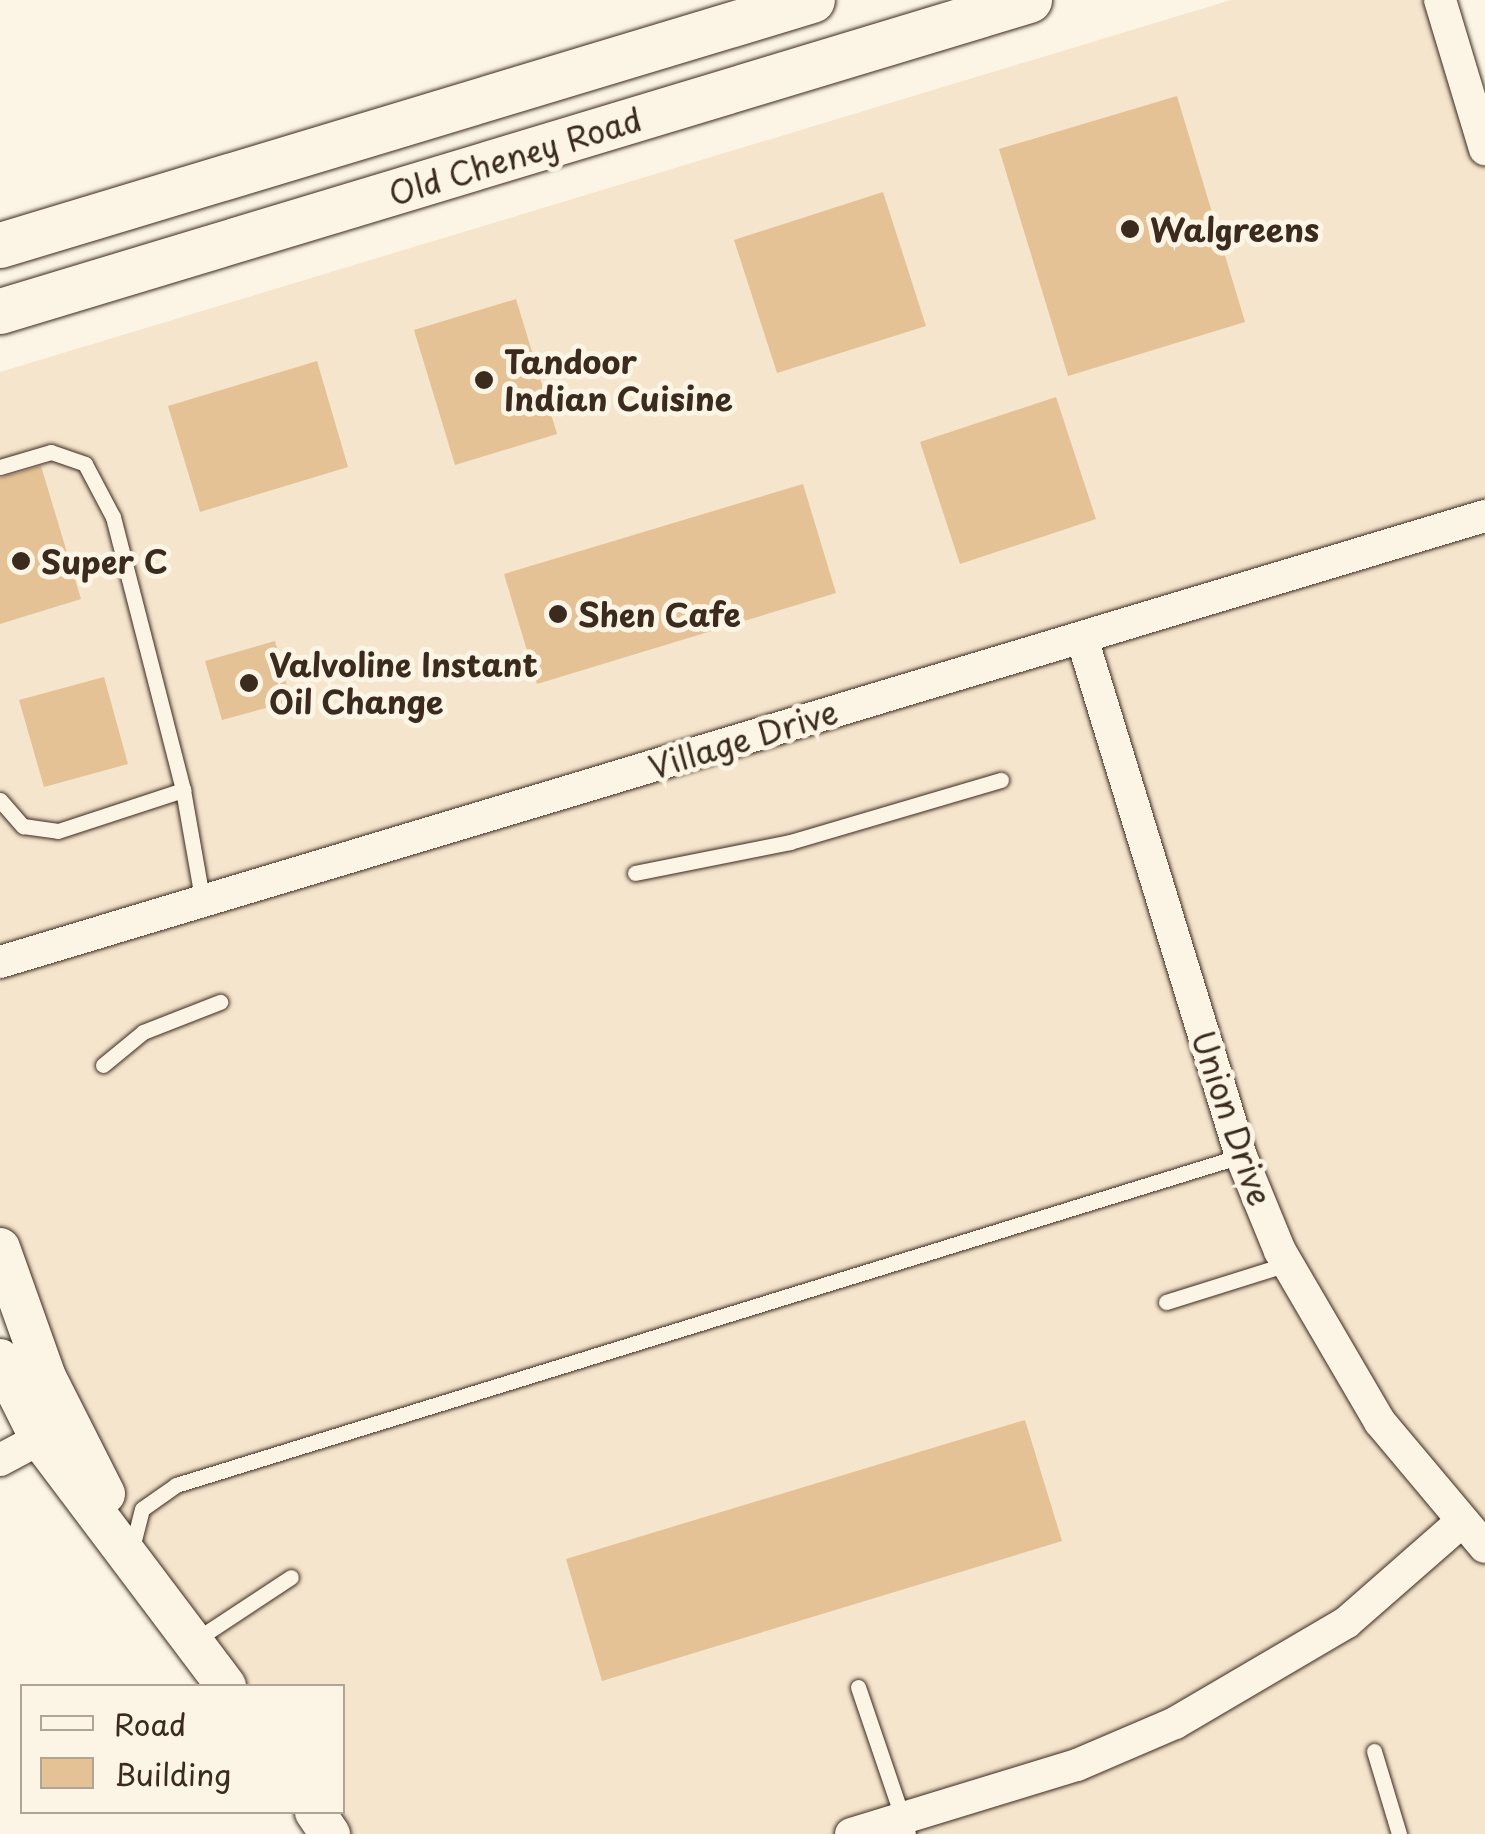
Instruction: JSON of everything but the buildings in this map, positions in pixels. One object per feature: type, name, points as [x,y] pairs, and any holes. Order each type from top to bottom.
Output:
[{"type":"main road","name":"Old Cheney Road","points":[[0,244],[812,0]]},
{"type":"main road","name":"Old Cheney Road","points":[[0,311],[1029,0]]},
{"type":"street","points":[[1440,0],[1485,148]]},
{"type":"street","name":"Village Drive","points":[[0,962],[1485,516]]},
{"type":"street","name":"Union Drive","points":[[1082,638],[1241,1156],[1286,1264],[1380,1422],[1460,1523],[1485,1547]]},
{"type":"street","points":[[0,1248],[55,1431]]},
{"type":"street","points":[[0,1359],[55,1431],[132,1552],[225,1684]]},
{"type":"street","points":[[0,1460],[55,1431]]},
{"type":"street","points":[[851,1834],[905,1826],[1077,1765],[1175,1723],[1347,1622],[1460,1523]]},
{"type":"lane","points":[[0,467],[51,452],[85,464],[113,517],[183,790],[203,903]]},
{"type":"lane","points":[[635,873],[790,842],[1001,780]]},
{"type":"lane","points":[[0,800],[22,826],[58,831],[183,790]]},
{"type":"lane","points":[[103,1065],[143,1032],[220,1002]]},
{"type":"lane","points":[[132,1552],[142,1509],[176,1486],[1241,1156]]},
{"type":"lane","points":[[1166,1302],[1286,1264]]},
{"type":"lane","points":[[194,1641],[292,1577]]},
{"type":"lane","points":[[858,1687],[905,1826]]},
{"type":"lane","points":[[1374,1751],[1399,1834]]},
{"type":"shaded area","points":[[1231,0],[1440,0],[1485,149],[1485,1834],[330,1834],[316,1814],[345,1814],[345,1684],[225,1684],[131,1552],[0,1248],[0,372]]},
{"type":"place","name":"Walgreens","points":[[1130,229]]},
{"type":"place","name":"Tandoor Indian Cuisine","points":[[484,380]]},
{"type":"place","name":"Super C","points":[[21,561]]},
{"type":"place","name":"Shen Cafe","points":[[558,614]]},
{"type":"place","name":"Valvoline Instant Oil Change","points":[[249,683]]}]
